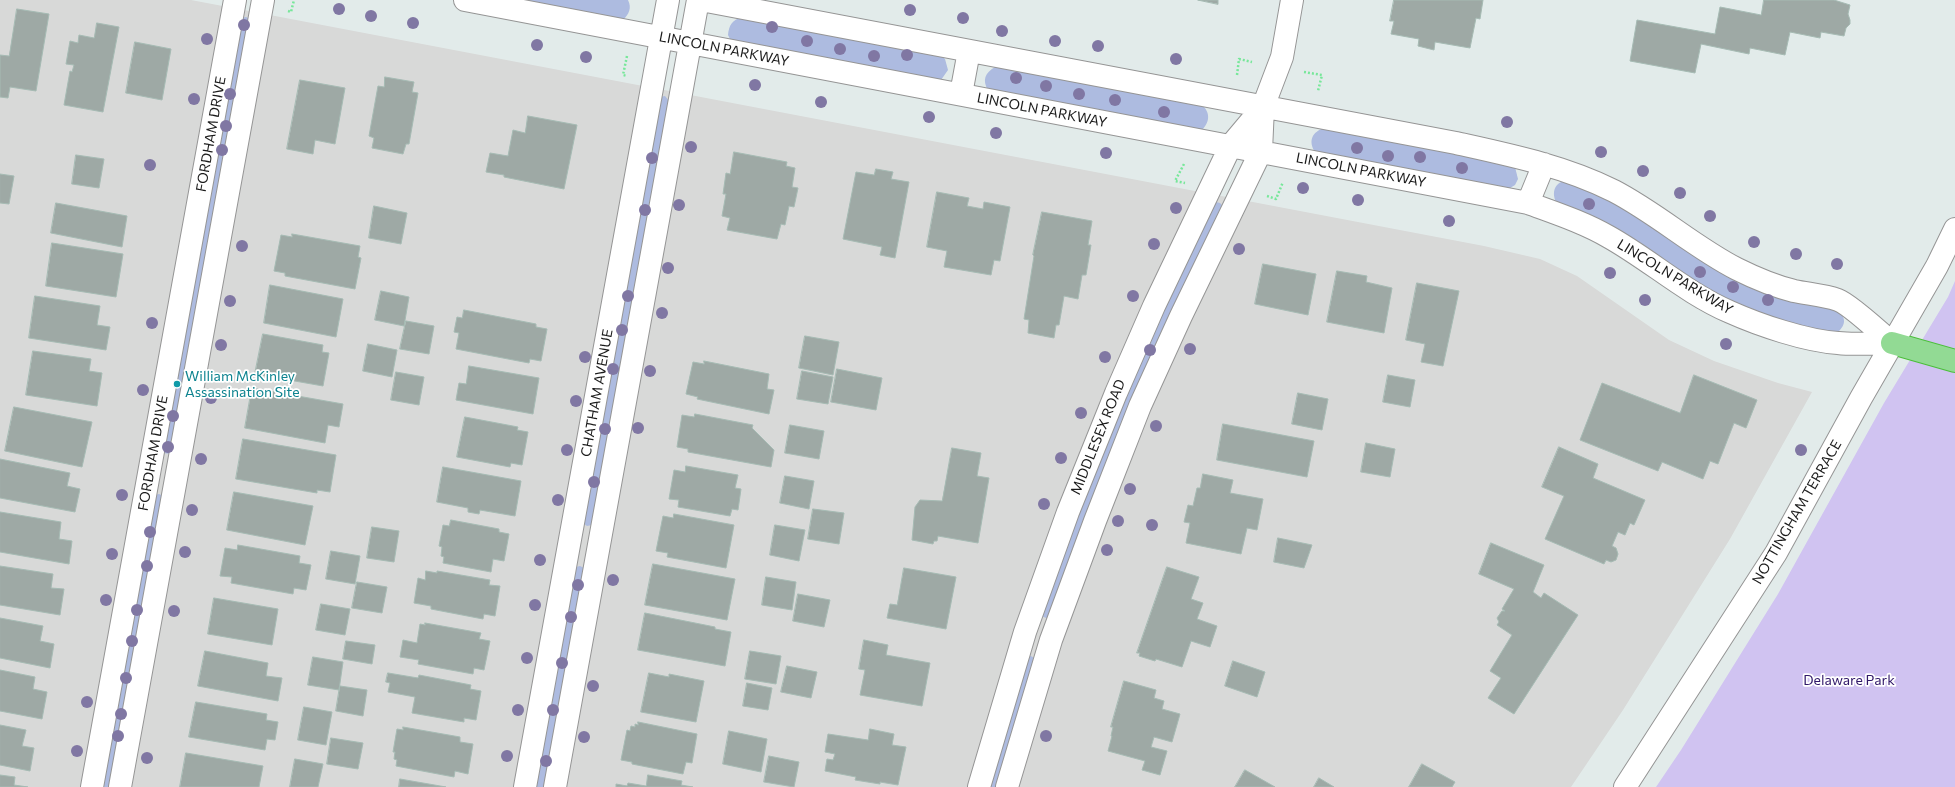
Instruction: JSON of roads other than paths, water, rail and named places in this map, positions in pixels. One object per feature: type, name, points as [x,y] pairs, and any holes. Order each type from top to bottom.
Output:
[{"type":"highway","points":[[1892,343],[1955,361]]},
{"type":"street","name":"FORDHAM DRIVE","points":[[92,787],[235,0]]},
{"type":"street","name":"FORDHAM DRIVE","points":[[120,787],[263,0]]},
{"type":"street","name":"LINCOLN PARKWAY","points":[[465,0],[1528,203],[1570,218],[1609,237],[1701,296],[1729,312],[1755,323],[1783,332],[1836,343],[1892,343]]},
{"type":"street","name":"CHATHAM AVENUE","points":[[525,787],[668,0]]},
{"type":"street","name":"CHATHAM AVENUE","points":[[555,787],[698,0]]},
{"type":"street","points":[[701,0],[1456,143],[1544,164],[1577,175],[1615,192],[1651,213],[1710,255],[1738,270],[1794,291],[1839,300],[1892,343]]},
{"type":"street","name":"MIDDLESEX ROAD","points":[[979,787],[1025,632],[1068,512],[1116,393],[1154,306],[1232,146],[1263,106],[1282,57],[1292,0]]},
{"type":"street","points":[[961,94],[969,51]]},
{"type":"street","name":"MIDDLESEX ROAD","points":[[1007,787],[1051,640],[1094,521],[1140,406],[1181,316],[1261,151],[1263,106]]},
{"type":"street","points":[[1528,203],[1544,164]]},
{"type":"street","name":"NOTTINGHAM TERRACE","points":[[1624,787],[1776,553],[1892,343],[1937,266],[1955,229]]},
{"type":"street","points":[[149,471],[176,476]]},
{"type":"street","points":[[570,542],[598,548]]},
{"type":"street","points":[[1025,632],[1051,640]]},
{"type":"place","name":"William McKinley Assassination Site","points":[[177,384]]},
{"type":"park label","name":"Delaware Park","points":[[1849,680]]}]
